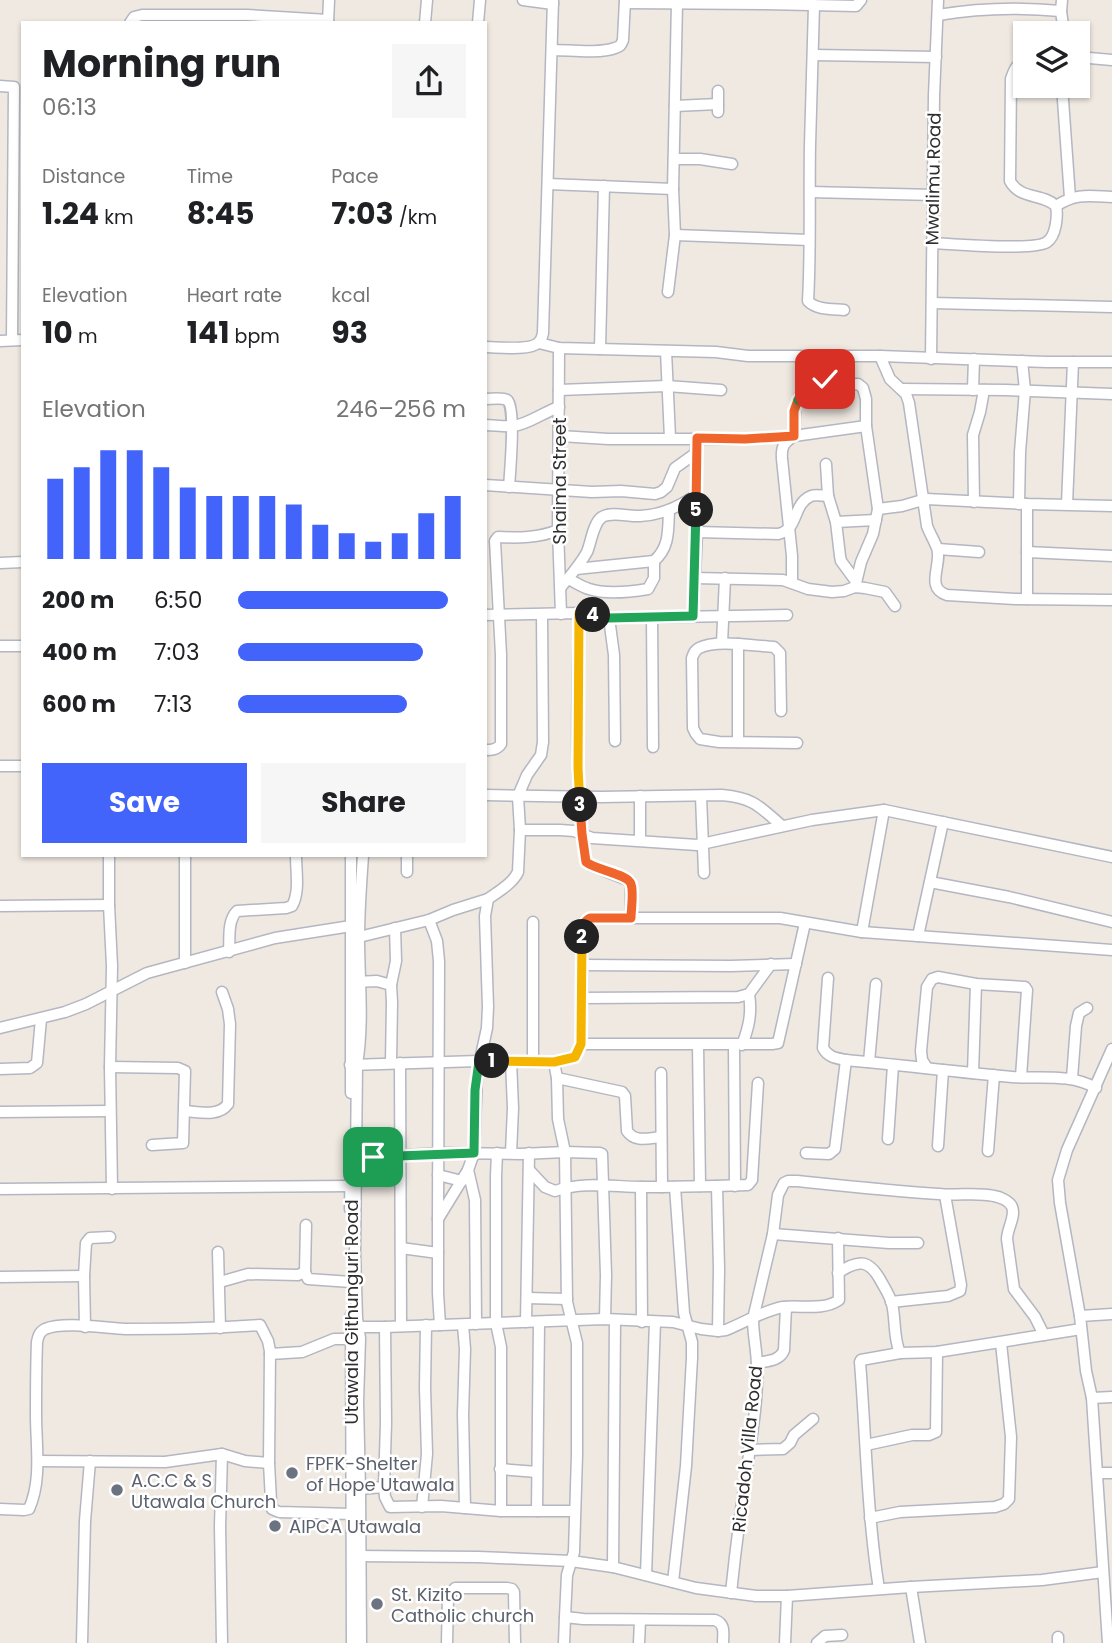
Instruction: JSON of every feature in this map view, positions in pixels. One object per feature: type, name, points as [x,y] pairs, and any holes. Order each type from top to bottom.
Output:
[{"type":"street","points":[[328,21],[329,0]]},
{"type":"street","points":[[425,21],[426,0]]},
{"type":"street","points":[[478,21],[480,0]]},
{"type":"street","points":[[523,0],[553,2],[543,333],[539,343]]},
{"type":"street","points":[[552,50],[595,50],[621,45],[624,40],[625,2],[856,6],[861,0]]},
{"type":"street","name":"Mwalimu Road","points":[[931,359],[938,0]]},
{"type":"street","points":[[668,292],[675,235],[673,189],[677,3]]},
{"type":"street","points":[[814,5],[807,302],[816,307],[844,310]]},
{"type":"street","points":[[938,15],[966,10],[1062,6]]},
{"type":"street","points":[[132,21],[142,15],[247,15],[316,21]]},
{"type":"street","points":[[813,55],[936,57]]},
{"type":"street","points":[[1090,58],[1112,60]]},
{"type":"street","points":[[933,243],[986,246],[1044,244],[1052,237],[1056,206],[1052,202],[1019,192],[1010,181],[1013,72]]},
{"type":"street","points":[[0,86],[18,87],[17,340],[0,341]]},
{"type":"street","points":[[676,106],[718,108],[718,91]]},
{"type":"street","points":[[1063,98],[1070,198]]},
{"type":"street","points":[[674,159],[700,159],[732,164]]},
{"type":"street","points":[[548,184],[673,189]]},
{"type":"street","points":[[600,349],[604,186]]},
{"type":"street","points":[[810,192],[933,195]]},
{"type":"street","points":[[1056,206],[1076,196],[1112,197]]},
{"type":"street","points":[[675,235],[809,240]]},
{"type":"street","points":[[932,303],[1112,307]]},
{"type":"street","points":[[487,347],[522,348],[539,343],[559,348],[716,352],[748,356],[880,356],[1112,362]]},
{"type":"street","name":"Shaima Street","points":[[559,348],[558,530],[561,614]]},
{"type":"street","points":[[666,351],[670,438]]},
{"type":"street","points":[[820,356],[828,385]]},
{"type":"street","points":[[880,356],[890,379],[902,389],[909,402],[927,526],[938,549],[936,577],[939,592],[1027,599],[1112,600]]},
{"type":"street","points":[[974,359],[979,390],[973,435],[974,502]]},
{"type":"street","points":[[1022,361],[1025,390],[1020,452],[1027,552],[1027,599]]},
{"type":"street","points":[[1067,504],[1073,362]]},
{"type":"street","points":[[694,578],[783,580],[808,589],[832,592],[844,592],[855,584],[877,514],[866,426],[866,399],[862,386],[828,385],[802,393],[794,411],[794,436]]},
{"type":"street","points":[[559,390],[667,386],[721,390]]},
{"type":"street","points":[[902,389],[1112,394]]},
{"type":"street","points":[[487,399],[504,399],[510,405],[512,426],[509,487]]},
{"type":"street","points":[[487,425],[521,424],[559,407]]},
{"type":"street","points":[[559,436],[607,439],[745,439],[794,436],[866,426]]},
{"type":"street","points":[[792,583],[782,452],[784,443],[794,436]]},
{"type":"street","points":[[693,616],[697,438]]},
{"type":"street","points":[[487,485],[655,494],[667,487],[676,468],[696,453]]},
{"type":"street","points":[[826,464],[828,496],[836,522],[841,561],[855,584],[885,593],[895,606]]},
{"type":"street","points":[[561,587],[586,553],[597,523],[602,517],[661,514],[682,505],[696,495]]},
{"type":"street","points":[[696,531],[785,533],[806,499],[811,496],[828,496]]},
{"type":"street","points":[[836,522],[877,514],[923,499],[1112,506]]},
{"type":"street","points":[[576,569],[654,561],[662,555],[667,544],[669,510]]},
{"type":"street","points":[[487,750],[494,750],[501,744],[501,655],[495,541],[498,537],[521,538],[558,530]]},
{"type":"street","points":[[938,549],[979,552]]},
{"type":"street","points":[[1027,552],[1112,556]]},
{"type":"street","points":[[568,579],[597,591],[648,589],[654,578],[654,561]]},
{"type":"street","points":[[0,563],[21,562]]},
{"type":"street","points":[[722,643],[725,578]]},
{"type":"street","points":[[487,615],[579,613],[609,618],[787,615]]},
{"type":"street","points":[[579,613],[579,796],[586,862],[630,881],[631,918]]},
{"type":"street","points":[[363,857],[356,945],[395,928],[429,920],[488,899],[515,877],[518,872],[519,796],[527,775],[541,755],[542,615]]},
{"type":"street","points":[[652,617],[653,747]]},
{"type":"street","points":[[609,618],[614,655],[615,741]]},
{"type":"street","points":[[781,711],[780,653],[774,647],[722,643],[699,648],[695,652],[692,657],[693,728],[700,739],[719,742],[797,743]]},
{"type":"street","points":[[738,644],[738,742]]},
{"type":"street","points":[[0,646],[21,646]]},
{"type":"street","points":[[0,766],[21,766]]},
{"type":"street","points":[[487,795],[722,795],[756,803],[782,826]]},
{"type":"street","points":[[640,796],[640,841]]},
{"type":"street","points":[[701,796],[704,873]]},
{"type":"street","points":[[520,830],[560,830],[592,838],[702,844],[812,820],[884,810],[1112,857]]},
{"type":"street","points":[[862,932],[884,810]]},
{"type":"street","points":[[918,936],[943,822]]},
{"type":"street","points":[[109,857],[112,991],[111,1189]]},
{"type":"street","points":[[185,857],[185,963]]},
{"type":"street","points":[[229,951],[230,923],[232,915],[237,911],[292,906],[296,889],[296,857]]},
{"type":"street","name":"Utawala Githunguri Road","points":[[351,857],[351,926],[356,945],[354,1160],[350,1186],[351,1282],[355,1326],[351,1339],[351,1514],[356,1556],[352,1643]]},
{"type":"street","points":[[407,857],[407,872]]},
{"type":"street","points":[[930,882],[1009,897],[1112,922]]},
{"type":"street","points":[[438,1219],[468,1170],[474,1153],[475,1090],[487,1028],[485,916],[488,899]]},
{"type":"street","points":[[0,906],[109,905]]},
{"type":"street","points":[[354,1064],[554,1062],[575,1057],[581,1044],[583,925],[590,918],[780,918],[862,932],[1112,950]]},
{"type":"street","points":[[429,920],[437,941],[439,961],[440,1325]]},
{"type":"street","points":[[533,922],[533,1062]]},
{"type":"street","points":[[581,1044],[778,1043],[805,923]]},
{"type":"street","points":[[0,1028],[41,1019],[86,1004],[147,973],[275,938],[351,926]]},
{"type":"street","points":[[395,928],[396,961],[391,985],[401,1156],[401,1326]]},
{"type":"street","points":[[582,998],[738,997],[749,994],[771,964]]},
{"type":"street","points":[[582,965],[796,964]]},
{"type":"street","points":[[927,1068],[921,1051],[927,987],[930,981],[938,977],[976,984],[1022,986],[1027,990],[1021,1077]]},
{"type":"street","points":[[828,978],[823,1048],[831,1057],[994,1075],[1072,1079],[1084,1081],[1096,1088]]},
{"type":"street","points":[[355,982],[377,981],[391,985]]},
{"type":"street","points":[[869,1062],[876,984]]},
{"type":"street","points":[[973,1073],[976,984]]},
{"type":"street","points":[[185,1111],[218,1112],[224,1110],[228,1104],[230,1024],[222,992]]},
{"type":"street","points":[[735,1186],[738,1045],[749,1026],[749,994]]},
{"type":"street","points":[[1072,1079],[1076,1026],[1079,1013],[1087,1008]]},
{"type":"street","points":[[0,1069],[30,1068],[37,1063],[41,1019]]},
{"type":"street","points":[[698,1045],[700,1186]]},
{"type":"street","points":[[1108,1643],[1092,1398],[1058,1180],[1067,1150],[1112,1050]]},
{"type":"street","points":[[806,1153],[829,1154],[835,1149],[846,1060]]},
{"type":"street","points":[[510,1153],[513,1108],[511,1062]]},
{"type":"street","points":[[554,1062],[558,1119],[565,1152],[567,1299],[577,1343],[578,1380],[574,1552],[565,1590],[564,1643]]},
{"type":"street","points":[[888,1139],[893,1065]]},
{"type":"street","points":[[110,1067],[185,1071],[183,1143],[152,1145]]},
{"type":"street","points":[[938,1146],[943,1070]]},
{"type":"street","points":[[660,1073],[662,1187]]},
{"type":"street","points":[[988,1151],[994,1075]]},
{"type":"street","points":[[557,1078],[622,1092],[625,1096],[629,1134],[636,1139],[661,1137]]},
{"type":"street","points":[[529,1170],[544,1186],[555,1191],[584,1185],[748,1185],[752,1180],[758,1083]]},
{"type":"street","points":[[0,1112],[110,1111]]},
{"type":"street","points":[[361,1643],[356,1556],[360,1489],[360,1338],[355,1326],[354,1160],[366,1157],[474,1153],[601,1154],[610,1320],[613,1567]]},
{"type":"street","points":[[498,1153],[496,1323],[501,1347],[501,1511]]},
{"type":"street","points":[[526,1322],[529,1153]]},
{"type":"street","points":[[468,1170],[475,1200],[476,1324]]},
{"type":"street","points":[[438,1175],[462,1181]]},
{"type":"street","name":"Ricadoh Villa Road","points":[[731,1594],[755,1406],[757,1363],[753,1319],[773,1234],[778,1195],[784,1183],[797,1181],[945,1195]]},
{"type":"street","points":[[0,1189],[350,1186]]},
{"type":"street","points":[[717,1186],[718,1331]]},
{"type":"street","points":[[641,1187],[642,1322]]},
{"type":"street","points":[[673,1582],[686,1466],[692,1342],[684,1313],[675,1187]]},
{"type":"street","points":[[891,1302],[948,1296],[960,1291],[945,1195],[995,1196],[1007,1201],[1012,1207],[1013,1215],[1007,1239],[1014,1289],[1035,1317],[1044,1335]]},
{"type":"street","points":[[306,1225],[305,1272],[308,1279],[351,1282]]},
{"type":"street","points":[[773,1234],[918,1243]]},
{"type":"street","points":[[85,1327],[84,1276],[87,1240],[110,1237]]},
{"type":"street","points":[[355,1326],[463,1325],[572,1319],[673,1322],[718,1331],[726,1330],[786,1307],[820,1306],[838,1300],[838,1238]]},
{"type":"street","points":[[401,1248],[438,1253]]},
{"type":"street","points":[[218,1252],[220,1328]]},
{"type":"street","points":[[838,1273],[861,1263],[876,1270],[891,1302],[894,1332],[900,1353]]},
{"type":"street","points":[[220,1282],[248,1274],[298,1275],[305,1272]]},
{"type":"street","points":[[0,1277],[84,1276]]},
{"type":"street","points":[[527,1298],[567,1299]]},
{"type":"street","points":[[757,1363],[778,1359],[783,1355],[786,1307]]},
{"type":"street","points":[[1080,1316],[1112,1314]]},
{"type":"street","points":[[537,1511],[539,1322]]},
{"type":"street","points":[[646,1575],[654,1322]]},
{"type":"street","points":[[0,1509],[29,1509],[35,1488],[38,1461],[37,1342],[39,1334],[44,1330],[57,1326],[122,1329],[260,1325],[268,1341],[270,1354],[269,1463],[272,1509],[303,1514],[351,1514]]},
{"type":"street","points":[[422,1507],[426,1454],[426,1325]]},
{"type":"street","points":[[463,1325],[465,1508]]},
{"type":"street","points":[[385,1327],[384,1487],[390,1507],[441,1506],[501,1511],[574,1511]]},
{"type":"street","points":[[879,1589],[872,1546],[860,1362],[865,1358],[936,1352],[1081,1329]]},
{"type":"street","points":[[270,1354],[302,1352],[334,1339],[351,1339]]},
{"type":"street","points":[[870,1518],[900,1512],[995,1507],[1009,1499],[1011,1437],[1001,1343]]},
{"type":"street","points":[[866,1445],[936,1432],[936,1352]]},
{"type":"street","points":[[1092,1398],[1112,1398]]},
{"type":"street","points":[[749,1450],[783,1449],[794,1435],[813,1419]]},
{"type":"street","points":[[38,1461],[164,1462],[222,1454],[245,1461],[269,1463]]},
{"type":"street","points":[[222,1454],[222,1643]]},
{"type":"street","points":[[82,1643],[85,1521],[90,1461]]},
{"type":"street","points":[[500,1469],[537,1472]]},
{"type":"street","points":[[1097,1473],[1112,1473]]},
{"type":"street","points":[[360,1489],[384,1487]]},
{"type":"street","points":[[356,1556],[571,1561],[613,1567],[731,1594],[787,1596],[1042,1580],[1102,1572]]},
{"type":"street","points":[[911,1587],[920,1643]]},
{"type":"street","points":[[447,1643],[448,1597],[455,1588],[512,1589],[515,1643]]},
{"type":"street","points":[[785,1643],[787,1596]]},
{"type":"street","points":[[565,1617],[715,1620],[723,1626],[723,1643]]},
{"type":"street","points":[[639,1643],[640,1620]]},
{"type":"street","points":[[817,1643],[825,1636],[842,1635]]},
{"type":"place","name":"FPFK-Shelter of Hope Utawala","points":[[292,1473]]},
{"type":"place","name":"A.C.C & S Utawala Church","points":[[117,1490]]},
{"type":"place","name":"AIPCA Utawala","points":[[275,1526]]},
{"type":"place","name":"St. Kizito Catholic church","points":[[377,1604]]},
{"type":"route","points":[[373,1157],[474,1153],[475,1090],[479,1061],[554,1062],[575,1057],[578,1053],[581,1044],[583,925],[590,918],[631,918],[632,885],[627,879],[586,862],[578,768],[579,613],[609,618],[693,616],[697,438],[794,436],[794,411],[798,400],[807,390],[828,385],[825,379]]}]
